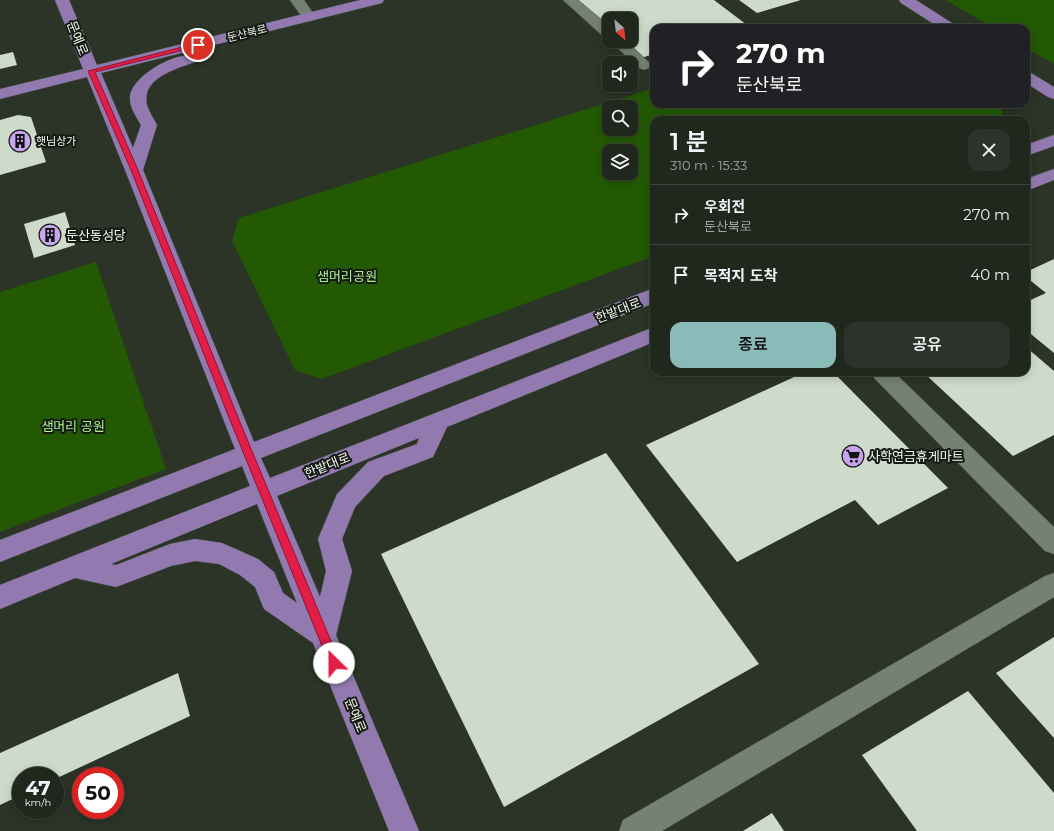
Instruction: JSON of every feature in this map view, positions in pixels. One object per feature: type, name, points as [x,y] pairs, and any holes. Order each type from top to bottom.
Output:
[{"type":"main road","name":"문예로","points":[[62,0],[134,170],[248,454],[404,831]]},
{"type":"main road","name":"둔산북로","points":[[0,94],[377,0]]},
{"type":"main road","points":[[906,0],[944,24]]},
{"type":"main road","points":[[134,170],[149,125],[139,105],[139,96],[142,86],[150,77],[164,68],[227,49],[254,31]]},
{"type":"main road","points":[[1030,79],[1054,94]]},
{"type":"main road","points":[[1030,149],[1054,140]]},
{"type":"main road","points":[[1030,183],[1054,174]]},
{"type":"main road","name":"한밭대로","points":[[0,551],[650,297]]},
{"type":"main road","name":"한밭대로","points":[[0,597],[650,336]]},
{"type":"main road","points":[[74,567],[116,576],[170,555],[195,550],[222,554],[248,567],[265,580],[273,601],[323,635],[339,571],[330,539],[345,501],[376,469],[425,450],[440,420]]},
{"type":"street","points":[[297,0],[309,17]]},
{"type":"street","points":[[570,0],[602,28]]},
{"type":"street","points":[[625,48],[644,65]]},
{"type":"street","points":[[885,376],[1054,543]]},
{"type":"street","points":[[634,831],[1054,584]]},
{"type":"green space","points":[[946,0],[1054,0],[1054,64],[1030,50],[1030,24],[986,24]]},
{"type":"green space","name":"샘머리공원","points":[[650,89],[650,108],[999,108],[1002,110],[1003,116],[650,116],[650,257],[322,379],[295,370],[232,241],[239,218],[602,104],[602,136],[638,136],[638,100],[616,100]]},
{"type":"green space","name":"샘머리 공원","points":[[96,262],[166,469],[0,532],[0,292]]},
{"type":"building","points":[[574,0],[714,0],[746,24],[650,24],[650,55],[641,58],[629,48],[638,48],[638,12],[602,12],[602,24]]},
{"type":"building","points":[[739,0],[801,0],[757,13]]},
{"type":"building","points":[[13,52],[17,65],[0,69],[0,55]]},
{"type":"building","name":"햇님상가","points":[[18,115],[31,117],[46,162],[0,175],[0,120]]},
{"type":"building","name":"둔산동성당","points":[[65,212],[75,245],[34,258],[24,224]]},
{"type":"building","points":[[1054,259],[1054,353],[1030,333],[1030,300],[1046,293],[1030,280],[1030,270]]},
{"type":"building","points":[[1030,350],[1054,371],[1054,435],[1013,456],[927,376],[1030,376]]},
{"type":"building","points":[[796,376],[837,376],[948,488],[878,525],[855,500],[737,562],[646,445]]},
{"type":"building","points":[[606,453],[759,664],[504,807],[381,554]]},
{"type":"building","points":[[1054,637],[1054,738],[996,673]]},
{"type":"building","points":[[178,673],[190,716],[81,767],[72,767],[72,771],[64,775],[64,767],[12,767],[12,799],[0,805],[0,753]]},
{"type":"building","points":[[968,691],[1054,793],[1054,831],[917,831],[862,755]]},
{"type":"building","points":[[772,813],[784,831],[743,831]]},
{"type":"place","name":"햇님상가","points":[[20,141]]},
{"type":"place","name":"둔산동성당","points":[[50,235]]},
{"type":"place","name":"사학연금휴게마트","points":[[853,456]]},
{"type":"route","points":[[198,45],[92,71],[134,170],[232,415],[334,663]]}]
